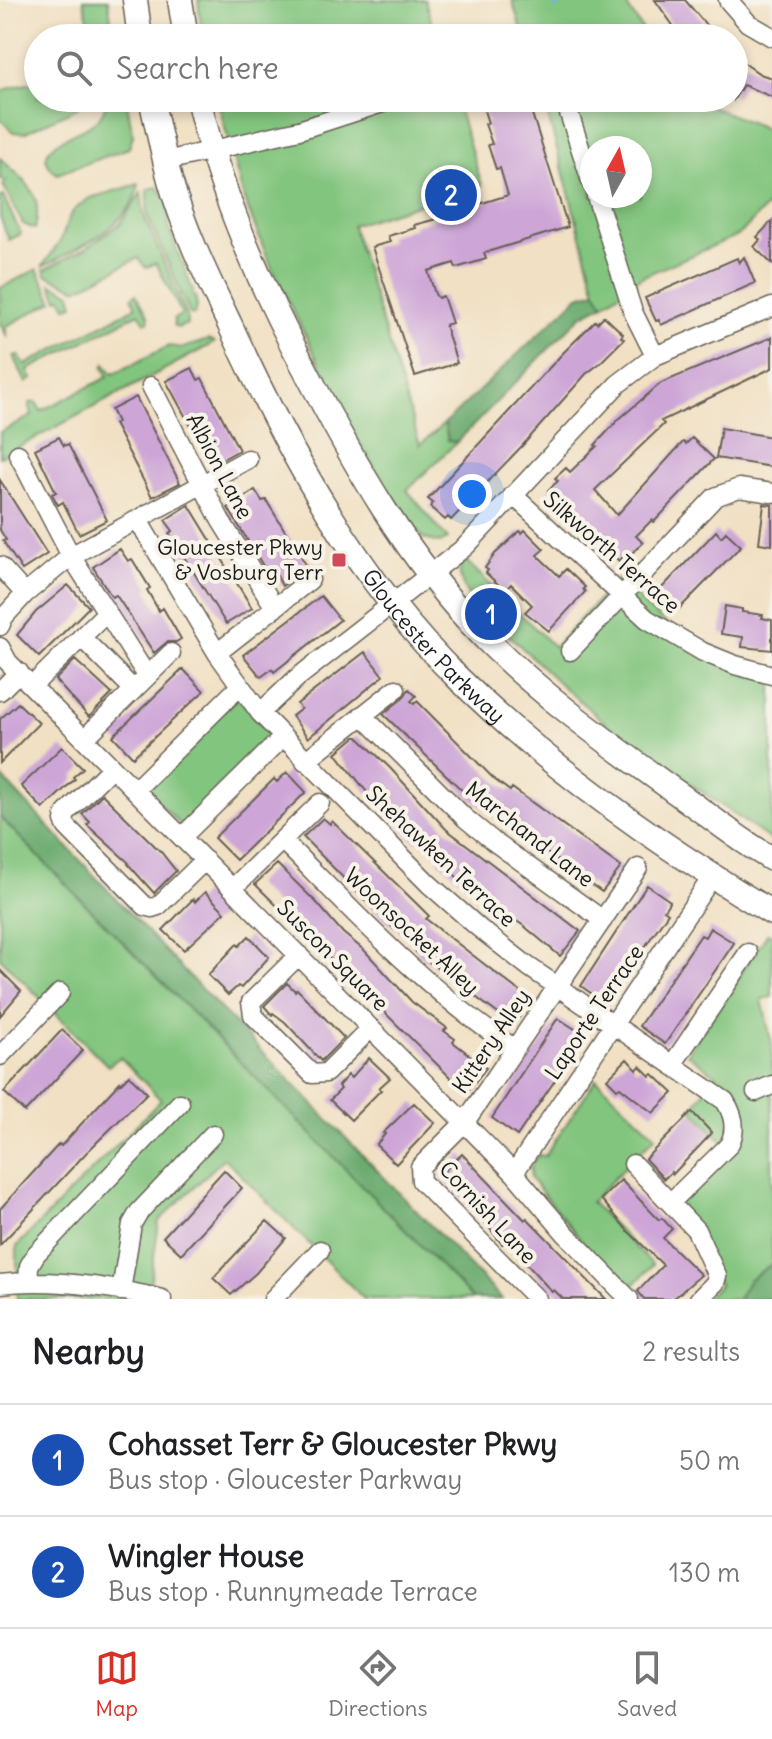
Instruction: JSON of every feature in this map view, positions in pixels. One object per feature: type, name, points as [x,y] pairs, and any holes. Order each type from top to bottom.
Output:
[{"type":"main road","points":[[135,0],[138,24]]},
{"type":"main road","points":[[180,0],[184,24]]},
{"type":"main road","name":"Gloucester Parkway","points":[[154,112],[182,215],[209,282],[253,375],[311,482],[392,603],[457,678],[512,728],[574,778],[712,877],[772,913]]},
{"type":"main road","name":"Gloucester Parkway","points":[[201,112],[210,149],[246,251],[290,341],[377,501],[429,573],[484,637],[558,705],[772,859]]},
{"type":"street","points":[[728,0],[748,23],[772,37]]},
{"type":"street","points":[[166,161],[299,130],[355,112]]},
{"type":"street","points":[[569,112],[580,147]]},
{"type":"street","points":[[600,208],[633,312],[655,356]]},
{"type":"street","points":[[260,713],[297,678],[465,547],[605,397],[655,356],[772,307]]},
{"type":"street","name":"Albion Lane","points":[[151,386],[221,521],[275,608]]},
{"type":"street","points":[[18,454],[71,556],[107,612],[141,683]]},
{"type":"street","points":[[0,626],[25,594],[71,556],[248,459]]},
{"type":"street","points":[[570,651],[715,497],[739,488],[772,493]]},
{"type":"street","name":"Silkworth Terrace","points":[[513,495],[647,619],[683,642],[735,665],[772,675]]},
{"type":"street","name":"Shehawken Terrace","points":[[138,520],[239,687],[305,761],[439,893],[479,928],[557,987],[725,1101],[735,1127],[734,1137],[670,1203]]},
{"type":"street","points":[[0,566],[25,594]]},
{"type":"street","points":[[217,653],[310,580]]},
{"type":"street","points":[[0,691],[25,679],[81,637],[107,612]]},
{"type":"street","points":[[81,637],[141,683]]},
{"type":"street","name":"Suscon Square","points":[[0,647],[8,662],[465,1122],[629,1299]]},
{"type":"street","points":[[84,739],[171,653]]},
{"type":"street","points":[[135,790],[239,687]]},
{"type":"street","points":[[305,761],[396,689]]},
{"type":"street","name":"Marchand Lane","points":[[362,715],[465,818],[603,920]]},
{"type":"street","points":[[182,837],[282,738]]},
{"type":"street","points":[[112,767],[66,813],[64,821],[145,906],[158,906],[205,860]]},
{"type":"street","points":[[233,888],[320,803]]},
{"type":"street","name":"Woonsocket Alley","points":[[282,840],[410,967],[452,1004],[515,1049]]},
{"type":"street","name":"Marchand Lane","points":[[557,987],[638,868]]},
{"type":"street","name":"Laporte Terrace","points":[[514,1173],[712,877]]},
{"type":"street","points":[[672,1065],[748,953]]},
{"type":"street","points":[[299,955],[251,1002],[253,1015],[312,1074],[320,1075],[326,1073],[371,1028]]},
{"type":"street","name":"Kittery Alley","points":[[465,1122],[557,987]]},
{"type":"street","points":[[0,1056],[60,993]]},
{"type":"street","points":[[28,1282],[29,1266],[36,1254],[180,1103]]},
{"type":"street","name":"Cornish Lane","points":[[465,1122],[420,1167],[421,1181],[537,1299]]},
{"type":"street","points":[[121,1291],[132,1224],[139,1212],[213,1134]]},
{"type":"street","points":[[633,1164],[696,1230],[716,1272],[715,1283],[699,1299]]},
{"type":"street","points":[[273,1299],[320,1250]]},
{"type":"street","points":[[0,1284],[28,1282],[121,1291],[162,1299]]},
{"type":"green space","points":[[83,0],[108,0],[112,24],[89,24]]},
{"type":"green space","points":[[198,0],[425,0],[432,24],[201,24]]},
{"type":"green space","points":[[512,0],[623,0],[639,24],[520,24]]},
{"type":"green space","points":[[24,85],[24,112],[69,112],[24,133],[13,132],[0,119],[0,94]]},
{"type":"green space","points":[[129,112],[133,135],[129,148],[57,174],[48,165],[46,156],[50,149],[96,121],[102,113]]},
{"type":"green space","points":[[221,112],[459,112],[482,185],[352,225],[420,445],[445,423],[448,441],[457,442],[407,490],[448,539],[440,543],[424,539],[396,503],[354,434],[270,264],[244,199]]},
{"type":"green space","points":[[547,112],[724,112],[772,131],[772,201],[739,235],[641,277],[604,304],[596,291]]},
{"type":"green space","points":[[0,158],[24,181],[34,196],[37,205],[35,229],[23,224],[3,185],[6,181],[0,179]]},
{"type":"green space","points":[[139,184],[134,199],[114,224],[86,244],[42,267],[61,240],[70,215],[77,207],[90,198]]},
{"type":"green space","points":[[157,187],[168,200],[169,229],[192,295],[195,296],[197,306],[194,315],[190,314],[147,215],[148,189]]},
{"type":"green space","points":[[141,193],[144,216],[187,316],[187,324],[178,328],[174,326],[174,319],[182,314],[156,263],[146,268],[138,258],[77,289],[46,275],[44,270],[86,248],[120,224]]},
{"type":"green space","points":[[3,196],[21,234],[9,240],[0,217],[0,197]]},
{"type":"green space","points":[[37,269],[53,301],[5,327],[8,338],[0,323],[0,288]]},
{"type":"green space","points":[[51,284],[71,293],[74,305],[66,307]]},
{"type":"green space","points":[[596,291],[604,304],[581,316],[457,442],[448,441],[445,423],[579,296]]},
{"type":"green space","points":[[136,294],[149,317],[148,322],[139,313],[28,370],[32,379],[26,383],[14,356],[18,355],[25,365],[136,307],[132,297]]},
{"type":"green space","points":[[208,340],[214,343],[0,457],[0,432],[32,416],[29,403],[36,402],[41,411],[108,377],[103,367],[105,364],[113,374],[169,346],[183,348]]},
{"type":"green space","points":[[463,558],[554,647],[619,578],[648,609],[683,636],[772,669],[772,841],[609,726],[562,686],[471,599],[461,579]]},
{"type":"green space","points":[[236,698],[272,735],[272,741],[188,825],[180,824],[147,791],[147,784]]},
{"type":"green space","points":[[0,775],[180,967],[502,1299],[473,1299],[0,817]]},
{"type":"green space","points":[[0,817],[473,1299],[364,1299],[224,1158],[159,1221],[148,1299],[17,1299],[17,1246],[161,1100],[120,1057],[108,1066],[0,958]]},
{"type":"green space","points":[[768,933],[772,936],[772,997],[762,999],[772,1045],[772,1264],[749,1280],[738,1299],[705,1299],[719,1285],[678,1201],[731,1151],[692,1109],[716,1075],[687,1054]]},
{"type":"green space","points":[[596,1079],[656,1136],[591,1202],[653,1265],[628,1291],[592,1253],[530,1175],[534,1160],[539,1155],[545,1156]]},
{"type":"green space","points":[[772,1264],[772,1299],[738,1299],[749,1280]]},
{"type":"building","points":[[655,0],[685,0],[705,24],[672,24]]},
{"type":"building","points":[[748,66],[772,78],[772,97],[748,87]]},
{"type":"building","points":[[484,112],[531,112],[568,227],[484,253],[486,259],[456,268],[454,263],[428,271],[435,294],[438,298],[443,296],[452,323],[445,325],[457,363],[415,376],[372,247],[390,242],[388,236],[415,228],[414,225],[474,209],[473,206],[508,195],[500,168],[496,169],[488,145],[492,144],[485,124],[488,123]]},
{"type":"building","points":[[772,221],[772,264],[754,247],[760,240],[757,237]]},
{"type":"building","points":[[744,257],[755,283],[661,325],[659,320],[656,321],[645,298],[737,258],[739,263]]},
{"type":"building","points":[[604,316],[623,334],[621,337],[624,339],[586,374],[451,520],[448,517],[445,520],[430,507],[433,503],[428,499],[563,353]]},
{"type":"building","points":[[772,337],[772,368],[661,421],[664,424],[595,490],[617,515],[683,442],[686,444],[692,438],[714,459],[654,522],[652,520],[636,536],[643,543],[624,560],[619,561],[573,514],[570,516],[548,490],[558,481],[555,478],[566,468],[570,472],[618,420],[661,383]]},
{"type":"building","points":[[192,368],[198,380],[202,378],[239,450],[212,465],[166,381]]},
{"type":"building","points":[[136,397],[180,483],[152,497],[114,424],[117,422],[111,410]]},
{"type":"building","points":[[721,428],[772,437],[772,467],[716,458]]},
{"type":"building","points":[[59,437],[64,446],[68,444],[107,520],[79,534],[63,502],[58,505],[52,494],[56,492],[35,449]]},
{"type":"building","points":[[0,480],[47,554],[22,570],[3,541],[6,540],[0,530]]},
{"type":"building","points":[[255,490],[262,501],[266,500],[308,568],[282,586],[277,576],[271,579],[228,508]]},
{"type":"building","points":[[764,504],[772,505],[772,545],[759,543]]},
{"type":"building","points":[[189,505],[252,608],[226,624],[169,533],[173,531],[165,520]]},
{"type":"building","points":[[525,530],[544,549],[537,555],[559,576],[566,569],[585,587],[585,592],[549,631],[525,612],[532,605],[511,584],[505,591],[486,573],[488,570],[485,568],[495,554]]},
{"type":"building","points":[[716,531],[721,537],[726,532],[741,546],[677,611],[658,592]]},
{"type":"building","points":[[120,549],[128,561],[132,559],[150,588],[147,590],[159,611],[163,608],[181,639],[167,642],[154,653],[116,595],[112,597],[93,567]]},
{"type":"building","points":[[68,585],[89,607],[39,657],[17,635],[36,612]]},
{"type":"building","points":[[321,596],[340,620],[274,672],[272,669],[261,677],[243,655]]},
{"type":"building","points":[[725,606],[772,620],[772,650],[742,647],[743,637],[721,634]]},
{"type":"building","points":[[365,652],[383,676],[308,738],[292,716],[301,709],[297,704]]},
{"type":"building","points":[[75,660],[112,694],[89,717],[55,680]]},
{"type":"building","points":[[183,669],[204,691],[133,757],[113,736]]},
{"type":"building","points":[[409,689],[416,696],[411,701],[414,704],[417,701],[495,780],[510,791],[512,788],[621,867],[602,892],[470,798],[383,714]]},
{"type":"building","points":[[18,703],[39,723],[0,763],[0,719]]},
{"type":"building","points":[[355,737],[390,768],[446,829],[580,931],[560,956],[438,861],[441,858],[419,840],[416,842],[367,792],[336,753]]},
{"type":"building","points":[[62,747],[83,768],[43,809],[21,786]]},
{"type":"building","points":[[287,772],[306,792],[236,860],[214,838],[274,779],[277,782]]},
{"type":"building","points":[[102,794],[176,871],[154,893],[129,863],[87,825],[90,822],[82,814]]},
{"type":"building","points":[[323,818],[330,824],[332,821],[418,905],[429,916],[426,919],[532,1001],[513,1025],[416,952],[418,950],[397,928],[378,913],[303,837]]},
{"type":"building","points":[[277,864],[412,1002],[447,1028],[444,1031],[455,1039],[453,1042],[486,1068],[466,1093],[255,884]]},
{"type":"building","points":[[647,885],[670,901],[664,910],[668,913],[606,1004],[581,986]]},
{"type":"building","points":[[205,892],[225,912],[184,950],[163,930],[193,899],[195,902]]},
{"type":"building","points":[[710,928],[734,943],[665,1044],[639,1026],[701,935],[705,937]]},
{"type":"building","points":[[249,936],[269,957],[241,988],[238,986],[228,995],[208,975],[237,944],[239,946]]},
{"type":"building","points":[[0,970],[21,991],[0,1016]]},
{"type":"building","points":[[287,983],[295,991],[297,989],[344,1038],[321,1061],[285,1022],[264,1006]]},
{"type":"building","points":[[558,1018],[581,1033],[575,1042],[579,1045],[517,1136],[492,1118]]},
{"type":"building","points":[[62,1030],[83,1050],[25,1112],[4,1092]]},
{"type":"building","points":[[369,1058],[390,1078],[351,1120],[330,1100],[341,1089],[338,1086],[348,1075],[351,1078]]},
{"type":"building","points":[[627,1059],[637,1070],[640,1066],[650,1076],[653,1074],[673,1093],[653,1113],[607,1079]]},
{"type":"building","points":[[129,1075],[147,1093],[0,1245],[0,1209],[59,1144],[61,1146]]},
{"type":"building","points":[[414,1103],[435,1123],[396,1164],[376,1145],[383,1133]]},
{"type":"building","points":[[692,1112],[712,1133],[673,1174],[671,1172],[664,1179],[645,1159]]},
{"type":"building","points":[[462,1154],[606,1299],[563,1299],[554,1290],[552,1292],[506,1241],[502,1244],[479,1215],[439,1176]]},
{"type":"building","points":[[224,1170],[242,1188],[181,1254],[163,1237]]},
{"type":"building","points":[[621,1180],[659,1220],[662,1218],[672,1229],[663,1238],[701,1275],[673,1299],[644,1299],[638,1291],[663,1265],[601,1199]]},
{"type":"building","points":[[267,1221],[286,1238],[256,1273],[231,1295],[213,1278]]},
{"type":"waterway","points":[[556,6],[566,0]]},
{"type":"place","name":"Wingler House","points":[[451,195]]},
{"type":"place","name":"Gloucester Pkwy & Vosburg Terr","points":[[339,560]]},
{"type":"place","name":"Cohasset Terr & Gloucester Pkwy","points":[[491,614]]}]
